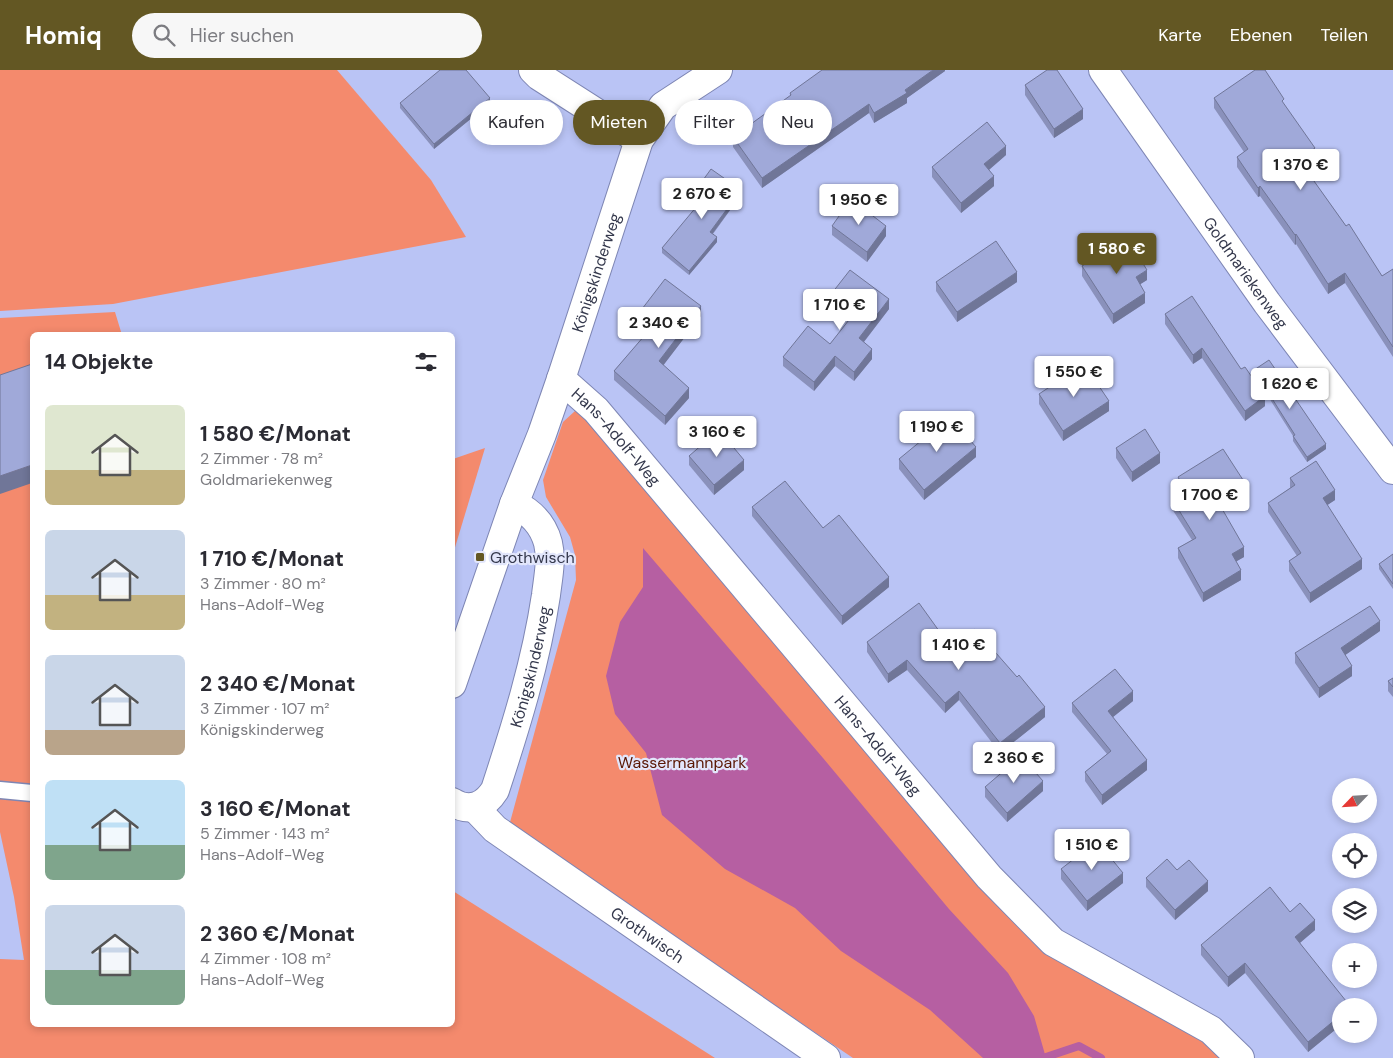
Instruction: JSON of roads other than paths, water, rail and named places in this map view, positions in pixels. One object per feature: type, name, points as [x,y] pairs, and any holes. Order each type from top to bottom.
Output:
[{"type":"street","points":[[533,70],[539,76],[576,100]]},
{"type":"street","name":"Königskinderweg","points":[[665,105],[718,70]]},
{"type":"street","name":"Goldmariekenweg","points":[[1103,70],[1267,303],[1393,470]]},
{"type":"street","name":"Königskinderweg","points":[[455,675],[514,504],[542,434],[561,379],[637,145]]},
{"type":"street","name":"Hans-Adolf-Weg","points":[[561,379],[596,410],[989,876],[1053,942],[1211,1030],[1240,1058]]},
{"type":"street","name":"Königskinderweg","points":[[463,805],[483,805],[495,790],[533,665],[548,580],[550,559],[548,542],[541,526],[524,509],[514,504]]},
{"type":"street","name":"Grothwisch","points":[[463,805],[826,1058]]},
{"type":"lane","points":[[0,790],[30,793]]},
{"type":"waterway","points":[[1046,1057],[1079,1046],[1101,1058]]},
{"type":"place","name":"Grothwisch","points":[[480,557]]},
{"type":"park label","name":"Wassermannpark","points":[[682,762]]}]
